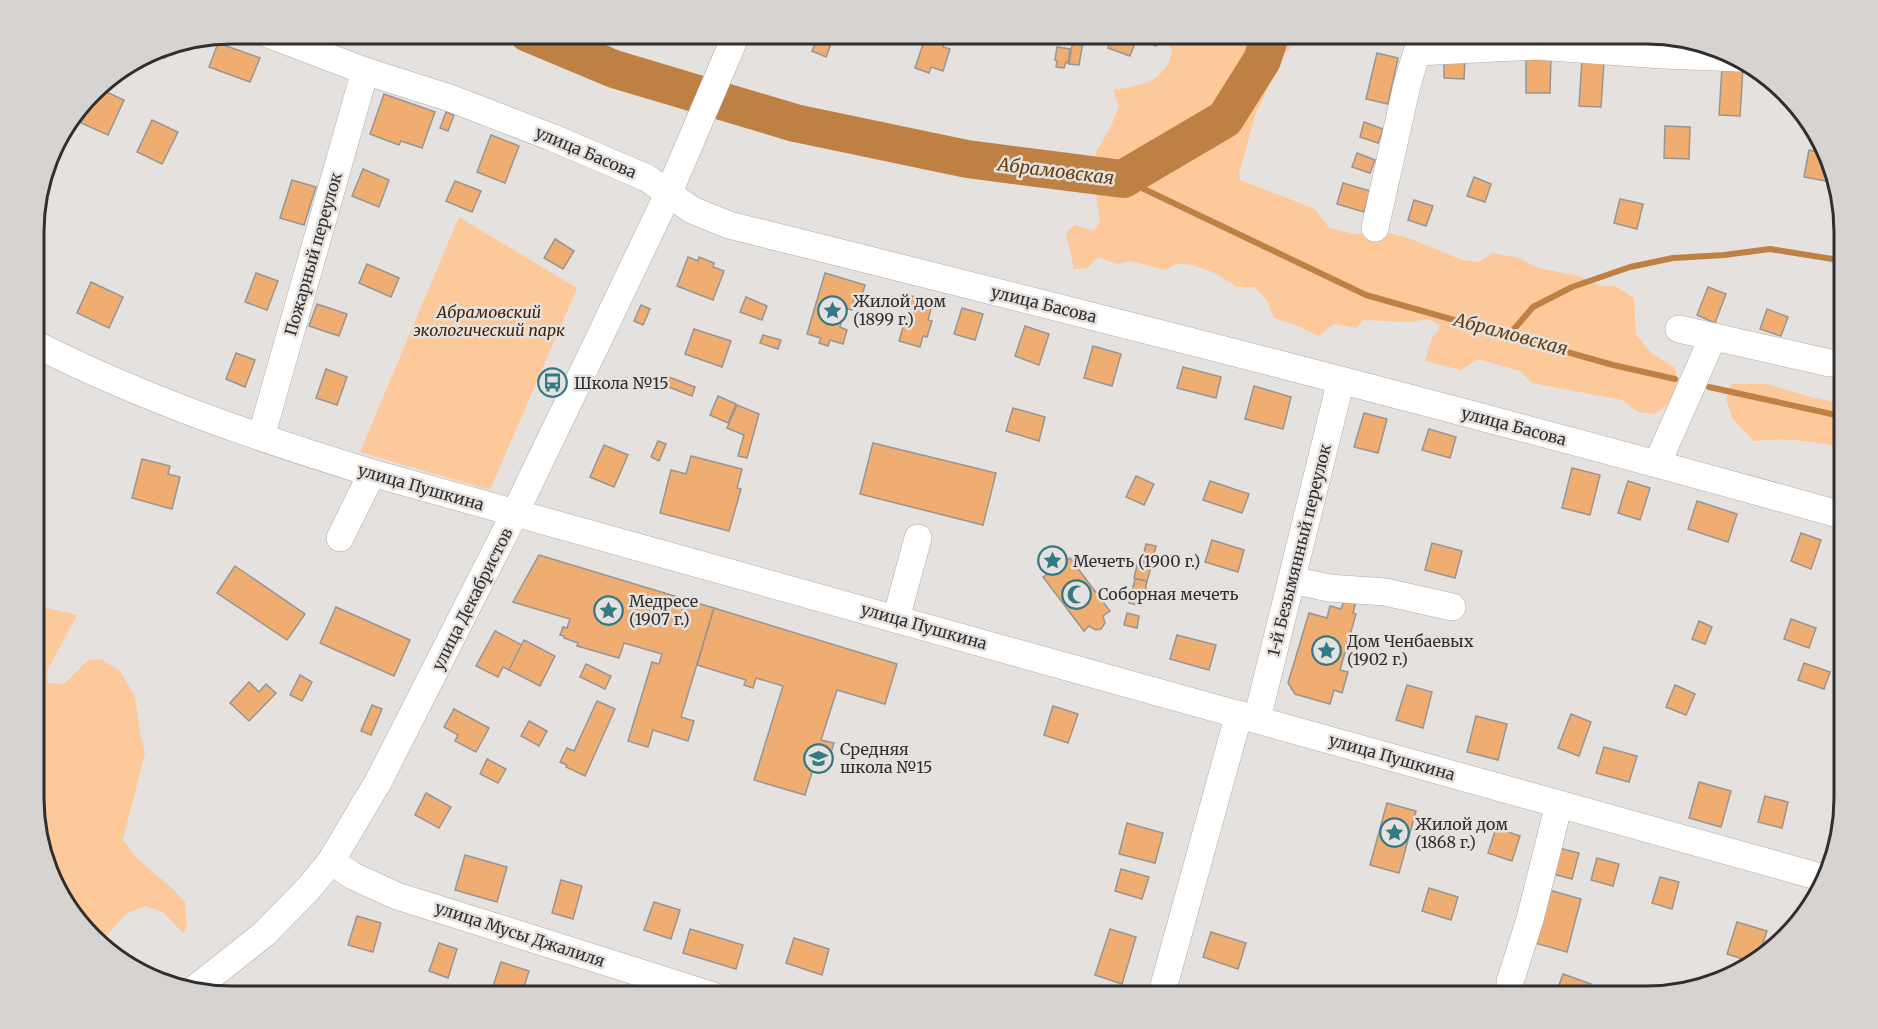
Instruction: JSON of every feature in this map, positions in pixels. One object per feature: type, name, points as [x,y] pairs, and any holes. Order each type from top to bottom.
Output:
[{"type":"street","name":"улица Басова","points":[[294,44],[364,71],[450,98],[551,137],[647,178],[692,210],[729,225],[1341,380],[1834,513]]},
{"type":"street","name":"улица Декабристов","points":[[202,983],[264,934],[310,887],[331,861],[378,782],[515,513],[669,192],[732,44]]},
{"type":"street","points":[[1375,228],[1407,85],[1417,52],[1537,46],[1715,57]]},
{"type":"street","name":"Пожарный переулок","points":[[261,437],[364,71]]},
{"type":"street","points":[[1679,329],[1830,363]]},
{"type":"street","points":[[1657,464],[1713,337]]},
{"type":"street","name":"улица Пушкина","points":[[44,349],[127,387],[261,437],[372,473],[1817,876]]},
{"type":"street","name":"1-й Безымянный переулок","points":[[1164,985],[1292,580],[1341,380]]},
{"type":"street","points":[[340,538],[372,473]]},
{"type":"street","points":[[897,619],[918,538]]},
{"type":"street","points":[[1292,580],[1329,588],[1385,592],[1452,607]]},
{"type":"street","points":[[1510,982],[1530,919],[1559,804]]},
{"type":"street","name":"улица Мусы Джалиля","points":[[331,861],[353,876],[397,896],[681,986]]},
{"type":"green space","points":[[1168,44],[1294,44],[1283,56],[1256,113],[1239,173],[1240,180],[1315,209],[1329,228],[1355,234],[1385,232],[1408,238],[1462,260],[1479,262],[1493,253],[1519,258],[1538,268],[1579,276],[1601,286],[1615,286],[1634,298],[1636,334],[1651,353],[1675,368],[1679,388],[1670,403],[1654,414],[1638,412],[1622,400],[1532,383],[1520,371],[1478,359],[1461,370],[1425,361],[1432,338],[1440,325],[1427,319],[1411,322],[1364,320],[1356,328],[1334,324],[1318,336],[1274,318],[1267,300],[1254,287],[1236,287],[1216,274],[1189,264],[1174,265],[1166,270],[1130,261],[1117,264],[1098,257],[1088,268],[1074,269],[1066,233],[1075,225],[1094,231],[1100,221],[1095,187],[1096,152],[1119,106],[1113,90],[1133,87],[1158,76],[1164,70],[1172,51]]},
{"type":"green space","name":"Абрамовский экологический парк","points":[[459,217],[577,288],[490,490],[360,452]]},
{"type":"green space","points":[[1731,384],[1767,384],[1834,402],[1834,446],[1800,440],[1754,441],[1733,419],[1726,399]]},
{"type":"green space","points":[[44,607],[77,615],[47,671],[48,683],[64,684],[88,660],[101,659],[120,671],[135,697],[145,753],[123,839],[134,856],[185,902],[187,926],[183,933],[163,912],[145,906],[126,914],[106,937],[75,902],[53,858],[45,822],[44,797]]},
{"type":"building","points":[[218,44],[260,58],[250,82],[209,67]]},
{"type":"building","points":[[815,44],[831,44],[826,57],[812,51]]},
{"type":"building","points":[[923,44],[944,44],[943,47],[950,49],[943,71],[931,67],[929,73],[915,68]]},
{"type":"building","points":[[1072,44],[1083,44],[1079,65],[1069,64]]},
{"type":"building","points":[[1110,44],[1135,44],[1130,56],[1108,48]]},
{"type":"building","points":[[1057,47],[1070,49],[1068,63],[1066,62],[1064,68],[1056,67]]},
{"type":"building","points":[[1377,53],[1398,58],[1388,104],[1366,99]]},
{"type":"building","points":[[1526,57],[1551,57],[1550,93],[1526,93]]},
{"type":"building","points":[[1444,58],[1465,59],[1464,79],[1444,78]]},
{"type":"building","points":[[1582,60],[1604,61],[1601,107],[1579,106]]},
{"type":"building","points":[[1722,67],[1738,68],[1743,71],[1740,116],[1719,115]]},
{"type":"building","points":[[106,92],[124,100],[108,135],[81,123],[86,112]]},
{"type":"building","points":[[384,94],[435,112],[422,148],[401,141],[399,145],[370,134]]},
{"type":"building","points":[[446,112],[454,115],[448,131],[440,128]]},
{"type":"building","points":[[152,120],[178,132],[162,164],[137,152]]},
{"type":"building","points":[[1364,122],[1383,129],[1378,143],[1360,137]]},
{"type":"building","points":[[1665,126],[1690,127],[1689,159],[1664,158]]},
{"type":"building","points":[[491,135],[519,146],[505,183],[477,172]]},
{"type":"building","points":[[1809,150],[1816,152],[1827,181],[1804,177]]},
{"type":"building","points":[[1357,153],[1375,160],[1370,173],[1352,167]]},
{"type":"building","points":[[363,169],[389,180],[379,207],[352,196]]},
{"type":"building","points":[[1474,177],[1491,184],[1485,202],[1467,196]]},
{"type":"building","points":[[292,180],[316,187],[304,225],[280,218]]},
{"type":"building","points":[[455,181],[481,191],[472,212],[446,201]]},
{"type":"building","points":[[1343,183],[1370,191],[1364,212],[1337,204]]},
{"type":"building","points":[[1620,199],[1643,204],[1637,229],[1614,223]]},
{"type":"building","points":[[1414,200],[1433,206],[1426,226],[1408,220]]},
{"type":"building","points":[[555,239],[574,251],[563,269],[544,258]]},
{"type":"building","points":[[688,257],[698,261],[699,257],[714,263],[713,267],[724,271],[713,300],[677,286]]},
{"type":"building","points":[[367,264],[399,278],[391,297],[359,283]]},
{"type":"building","points":[[256,273],[278,281],[267,310],[245,302]]},
{"type":"building","points":[[825,273],[865,285],[861,299],[855,298],[852,310],[845,308],[840,327],[847,330],[843,344],[830,340],[828,346],[819,343],[821,338],[807,334]]},
{"type":"building","points":[[91,282],[123,297],[109,328],[77,313]]},
{"type":"building","points":[[1708,287],[1726,294],[1715,323],[1697,315]]},
{"type":"building","points":[[912,296],[933,302],[928,320],[932,321],[927,337],[923,336],[920,347],[899,341]]},
{"type":"building","points":[[746,297],[767,306],[762,320],[740,312]]},
{"type":"building","points":[[317,304],[347,314],[339,336],[309,326]]},
{"type":"building","points":[[641,305],[650,309],[643,325],[634,321]]},
{"type":"building","points":[[962,308],[983,314],[975,340],[954,334]]},
{"type":"building","points":[[1767,309],[1788,317],[1781,336],[1760,329]]},
{"type":"building","points":[[1025,326],[1049,334],[1039,365],[1015,356]]},
{"type":"building","points":[[694,329],[731,341],[722,367],[685,354]]},
{"type":"building","points":[[763,335],[781,340],[778,349],[760,343]]},
{"type":"building","points":[[1093,346],[1121,354],[1112,386],[1084,378]]},
{"type":"building","points":[[236,353],[255,360],[245,387],[226,379]]},
{"type":"building","points":[[1183,367],[1221,377],[1216,398],[1177,388]]},
{"type":"building","points":[[326,369],[347,377],[337,405],[316,398]]},
{"type":"building","points":[[669,377],[695,387],[692,396],[666,386]]},
{"type":"building","points":[[1254,386],[1291,397],[1283,429],[1245,419]]},
{"type":"building","points":[[718,396],[736,404],[728,423],[710,415]]},
{"type":"building","points":[[737,405],[759,414],[747,458],[738,456],[744,435],[727,428]]},
{"type":"building","points":[[1013,408],[1045,417],[1039,441],[1006,431]]},
{"type":"building","points":[[1364,413],[1387,419],[1378,453],[1354,447]]},
{"type":"building","points":[[1429,429],[1456,437],[1450,458],[1422,450]]},
{"type":"building","points":[[658,441],[666,444],[659,461],[651,457]]},
{"type":"building","points":[[873,443],[996,473],[983,525],[860,494]]},
{"type":"building","points":[[604,445],[628,455],[614,487],[590,477]]},
{"type":"building","points":[[691,456],[742,469],[737,488],[741,489],[729,531],[660,513],[671,470],[686,474]]},
{"type":"building","points":[[142,459],[170,466],[168,474],[180,477],[172,509],[132,498]]},
{"type":"building","points":[[1572,468],[1600,475],[1590,515],[1562,508]]},
{"type":"building","points":[[1136,476],[1154,484],[1144,505],[1126,497]]},
{"type":"building","points":[[1210,481],[1249,494],[1242,513],[1203,500]]},
{"type":"building","points":[[1628,481],[1650,488],[1640,520],[1618,513]]},
{"type":"building","points":[[1697,501],[1737,514],[1728,542],[1688,529]]},
{"type":"building","points":[[1801,533],[1821,540],[1811,569],[1791,561]]},
{"type":"building","points":[[1212,540],[1244,550],[1238,572],[1205,562]]},
{"type":"building","points":[[1432,543],[1462,551],[1455,578],[1425,570]]},
{"type":"building","points":[[1146,544],[1156,546],[1152,563],[1142,561]]},
{"type":"building","points":[[539,555],[714,608],[681,717],[694,721],[688,741],[653,730],[648,747],[628,741],[652,662],[659,664],[662,654],[624,643],[619,658],[577,646],[578,643],[560,635],[563,627],[567,628],[570,619],[513,602]]},
{"type":"building","name":"Соборная мечеть","points":[[1070,558],[1110,611],[1103,616],[1105,623],[1101,629],[1096,630],[1089,626],[1084,631],[1043,577],[1050,573],[1048,567],[1051,561],[1059,559],[1064,562]]},
{"type":"building","points":[[1138,561],[1152,564],[1147,581],[1134,578]]},
{"type":"building","points":[[235,566],[305,614],[287,640],[217,593]]},
{"type":"building","points":[[1135,579],[1147,581],[1142,606],[1129,603]]},
{"type":"building","points":[[1345,597],[1356,601],[1353,613],[1356,614],[1340,670],[1348,672],[1342,693],[1334,690],[1330,704],[1295,694],[1288,683],[1309,613],[1327,618],[1330,606],[1341,609]]},
{"type":"building","points":[[336,607],[410,640],[394,676],[320,643]]},
{"type":"building","points":[[714,608],[897,664],[885,704],[837,690],[821,740],[834,743],[825,772],[813,769],[805,795],[754,780],[783,686],[756,678],[753,688],[744,685],[746,680],[697,665]]},
{"type":"building","points":[[1127,613],[1139,616],[1137,628],[1124,625]]},
{"type":"building","points":[[1791,619],[1816,628],[1809,648],[1784,639]]},
{"type":"building","points":[[1699,621],[1712,627],[1705,644],[1692,639]]},
{"type":"building","points":[[495,631],[522,645],[509,670],[503,667],[498,677],[476,666]]},
{"type":"building","points":[[1177,635],[1216,645],[1209,670],[1170,659]]},
{"type":"building","points":[[524,640],[555,656],[540,686],[509,670]]},
{"type":"building","points":[[1804,663],[1830,672],[1824,689],[1798,680]]},
{"type":"building","points":[[586,664],[611,676],[605,689],[580,677]]},
{"type":"building","points":[[300,675],[312,682],[302,701],[290,695]]},
{"type":"building","points":[[249,682],[259,692],[266,684],[276,693],[249,721],[230,703]]},
{"type":"building","points":[[1407,685],[1432,692],[1423,728],[1396,720]]},
{"type":"building","points":[[1675,685],[1695,694],[1686,715],[1666,707]]},
{"type":"building","points":[[597,701],[615,709],[585,776],[560,762],[567,748],[574,751]]},
{"type":"building","points":[[372,705],[382,709],[371,735],[361,731]]},
{"type":"building","points":[[1053,706],[1078,714],[1068,743],[1044,735]]},
{"type":"building","points":[[454,709],[489,728],[476,752],[455,741],[458,735],[444,727]]},
{"type":"building","points":[[1571,714],[1591,722],[1579,756],[1558,748]]},
{"type":"building","points":[[1476,716],[1507,724],[1498,760],[1467,752]]},
{"type":"building","points":[[529,721],[547,731],[539,746],[521,736]]},
{"type":"building","points":[[1604,747],[1637,756],[1629,782],[1596,773]]},
{"type":"building","points":[[487,759],[506,769],[498,783],[480,774]]},
{"type":"building","points":[[1699,782],[1731,791],[1721,827],[1689,818]]},
{"type":"building","points":[[426,793],[451,807],[439,828],[415,815]]},
{"type":"building","points":[[1765,796],[1788,802],[1782,828],[1758,822]]},
{"type":"building","points":[[1387,803],[1416,811],[1399,873],[1370,865]]},
{"type":"building","points":[[1127,823],[1163,833],[1155,863],[1119,854]]},
{"type":"building","points":[[1496,828],[1520,836],[1512,861],[1488,853]]},
{"type":"building","points":[[1555,847],[1579,853],[1572,879],[1549,873]]},
{"type":"building","points":[[465,855],[507,867],[497,902],[455,890]]},
{"type":"building","points":[[1597,858],[1619,864],[1613,886],[1591,880]]},
{"type":"building","points":[[1121,869],[1149,877],[1142,899],[1115,891]]},
{"type":"building","points":[[1660,877],[1679,882],[1672,909],[1652,903]]},
{"type":"building","points":[[561,880],[582,886],[573,919],[552,913]]},
{"type":"building","points":[[1429,888],[1458,897],[1451,920],[1422,911]]},
{"type":"building","points":[[1549,890],[1581,899],[1567,952],[1535,943]]},
{"type":"building","points":[[654,902],[680,910],[671,939],[644,930]]},
{"type":"building","points":[[357,916],[381,923],[373,952],[348,945]]},
{"type":"building","points":[[1737,922],[1767,931],[1762,945],[1751,954],[1742,959],[1727,954]]},
{"type":"building","points":[[690,929],[743,945],[736,969],[683,953]]},
{"type":"building","points":[[1110,929],[1136,937],[1122,984],[1095,975]]},
{"type":"building","points":[[1211,932],[1246,943],[1238,969],[1203,957]]},
{"type":"building","points":[[794,938],[829,949],[822,975],[786,963]]},
{"type":"building","points":[[439,943],[457,949],[448,978],[429,971]]},
{"type":"building","points":[[501,962],[529,971],[524,986],[493,986]]},
{"type":"building","points":[[1563,974],[1591,984],[1591,985],[1559,985]]},
{"type":"waterway","name":"Абрамовская","points":[[554,44],[614,69],[795,123],[967,159],[1123,179],[1225,119],[1262,60],[1267,44]]},
{"type":"waterway","name":"Абрамовская","points":[[1123,179],[1366,295],[1613,365],[1675,379]]},
{"type":"waterway","points":[[1509,335],[1533,307],[1572,287],[1630,267],[1673,258],[1770,249],[1834,259]]},
{"type":"waterway","name":"Абрамовская","points":[[1709,387],[1834,415]]},
{"type":"place","name":"Жилой дом (1899 г.)","points":[[832,310]]},
{"type":"place","name":"Школа №15","points":[[553,383]]},
{"type":"place","name":"Мечеть (1900 г.)","points":[[1052,561]]},
{"type":"place","name":"Соборная мечеть","points":[[1077,594]]},
{"type":"place","name":"Медресе (1907 г.)","points":[[608,610]]},
{"type":"place","name":"Дом Ченбаевых (1902 г.)","points":[[1326,650]]},
{"type":"place","name":"Средняя школа №15","points":[[819,758]]},
{"type":"place","name":"Жилой дом (1868 г.)","points":[[1394,833]]}]
